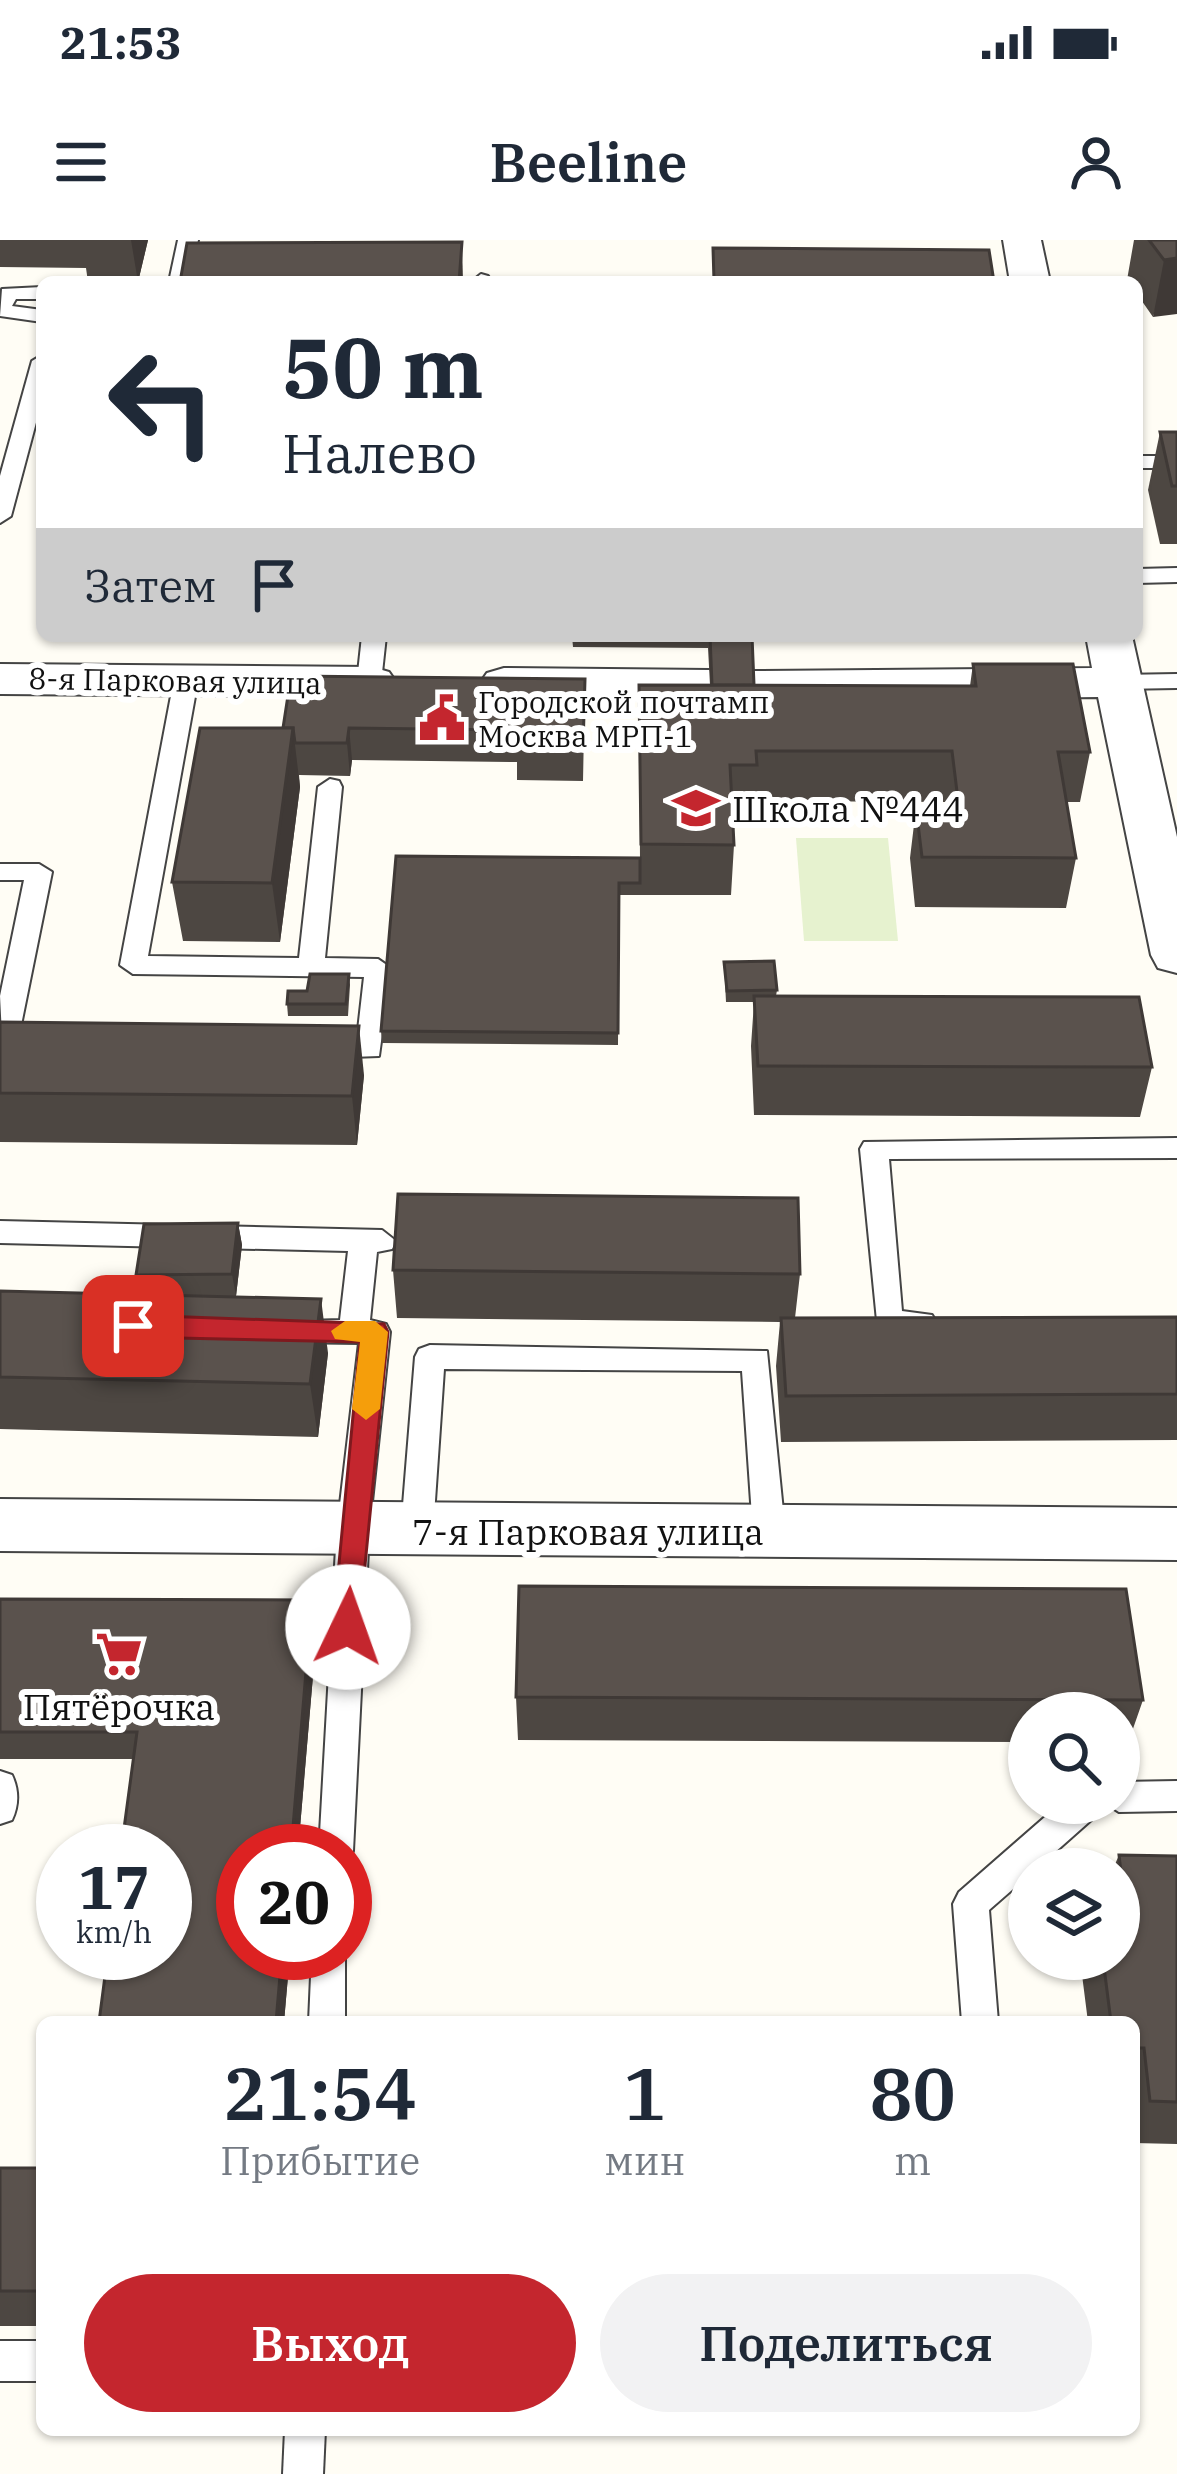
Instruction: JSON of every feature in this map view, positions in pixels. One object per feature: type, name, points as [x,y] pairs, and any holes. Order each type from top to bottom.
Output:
[{"type":"street","points":[[1022,240],[1029,276]]},
{"type":"street","points":[[1114,659],[1172,904],[1177,955]]},
{"type":"street","name":"8-я Парковая улица","points":[[0,679],[186,680],[403,671],[731,686],[1114,659]]},
{"type":"street","name":"7-я Парковая улица","points":[[0,1525],[1177,1534]]},
{"type":"lane","points":[[180,276],[188,240]]},
{"type":"lane","points":[[36,293],[9,293],[1,310],[36,315]]},
{"type":"lane","points":[[0,516],[36,383]]},
{"type":"lane","points":[[1143,462],[1177,462]]},
{"type":"lane","points":[[1143,575],[1177,575]]},
{"type":"lane","points":[[1114,659],[1177,681]]},
{"type":"lane","points":[[186,680],[133,965],[378,968],[370,1049],[301,1048]]},
{"type":"lane","points":[[311,968],[330,788]]},
{"type":"lane","points":[[0,872],[39,872],[9,1045]]},
{"type":"lane","points":[[955,1323],[888,1322],[874,1149],[1177,1148]]},
{"type":"lane","points":[[0,1232],[373,1241],[354,1331]]},
{"type":"lane","points":[[260,1329],[375,1332],[353,1529],[337,1824]]},
{"type":"lane","points":[[417,1530],[430,1357],[756,1359],[769,1532]]},
{"type":"lane","points":[[0,1786],[0,1809]]},
{"type":"lane","points":[[1140,1796],[1177,1796]]},
{"type":"lane","points":[[980,2016],[971,1904],[1062,1824]]},
{"type":"lane","points":[[327,2016],[329,1980]]},
{"type":"lane","points":[[0,2361],[36,2361]]},
{"type":"lane","points":[[303,2474],[305,2436]]},
{"type":"green space","points":[[796,838],[888,838],[898,941],[804,941]]},
{"type":"building","points":[[1149,240],[1177,240],[1177,258],[1164,260]]},
{"type":"building","points":[[462,242],[459,276],[181,276],[187,243]]},
{"type":"building","points":[[713,248],[989,250],[993,276],[714,276]]},
{"type":"building","points":[[1160,432],[1177,432],[1177,486],[1172,486]]},
{"type":"building","points":[[710,642],[752,642],[754,685],[712,685]]},
{"type":"building","points":[[973,664],[1073,664],[1090,752],[1058,752],[1076,858],[922,857],[916,808],[959,808],[952,751],[756,751],[757,765],[730,765],[734,845],[641,844],[639,685],[976,686]]},
{"type":"building","points":[[291,676],[585,679],[583,748],[516,747],[517,730],[349,728],[347,743],[295,743],[293,728],[283,728]]},
{"type":"building","points":[[200,728],[293,728],[272,883],[172,882]]},
{"type":"building","points":[[396,856],[640,858],[640,883],[619,883],[618,1033],[381,1031]]},
{"type":"building","points":[[774,961],[777,990],[727,991],[724,962]]},
{"type":"building","points":[[310,974],[349,974],[346,1004],[287,1004],[288,991],[307,991]]},
{"type":"building","points":[[754,996],[1139,997],[1152,1067],[758,1066]]},
{"type":"building","points":[[0,1022],[359,1026],[352,1096],[0,1093]]},
{"type":"building","points":[[398,1194],[798,1198],[800,1274],[393,1270]]},
{"type":"building","points":[[238,1223],[232,1274],[136,1275],[144,1224]]},
{"type":"building","points":[[0,1291],[321,1299],[310,1384],[0,1377]]},
{"type":"building","points":[[1177,1317],[1177,1394],[786,1396],[781,1318]]},
{"type":"building","points":[[519,1586],[1126,1589],[1143,1700],[1140,1692],[1008,1692],[1008,1699],[516,1697]]},
{"type":"building","points":[[0,1599],[312,1600],[293,1824],[216,1824],[216,1980],[280,1980],[277,2016],[100,2016],[104,1980],[192,1980],[192,1824],[125,1824],[137,1732],[0,1732]]},
{"type":"building","points":[[1140,1855],[1177,1856],[1177,2102],[1150,2101],[1144,2048],[1140,2048],[1140,2016],[1110,2016],[1106,1980],[1140,1980]]},
{"type":"building","points":[[0,2168],[36,2168],[36,2291],[0,2291]]},
{"type":"slow traffic","points":[[345,1331],[375,1332],[366,1409]]},
{"type":"place","name":"Городской почтамп Москва МРП-1","points":[[442,718]]},
{"type":"place","name":"Школа №444","points":[[696,808]]},
{"type":"place","name":"Пятёрочка","points":[[119,1654]]},
{"type":"route","points":[[133,1326],[375,1332],[353,1529],[348,1627]]}]
